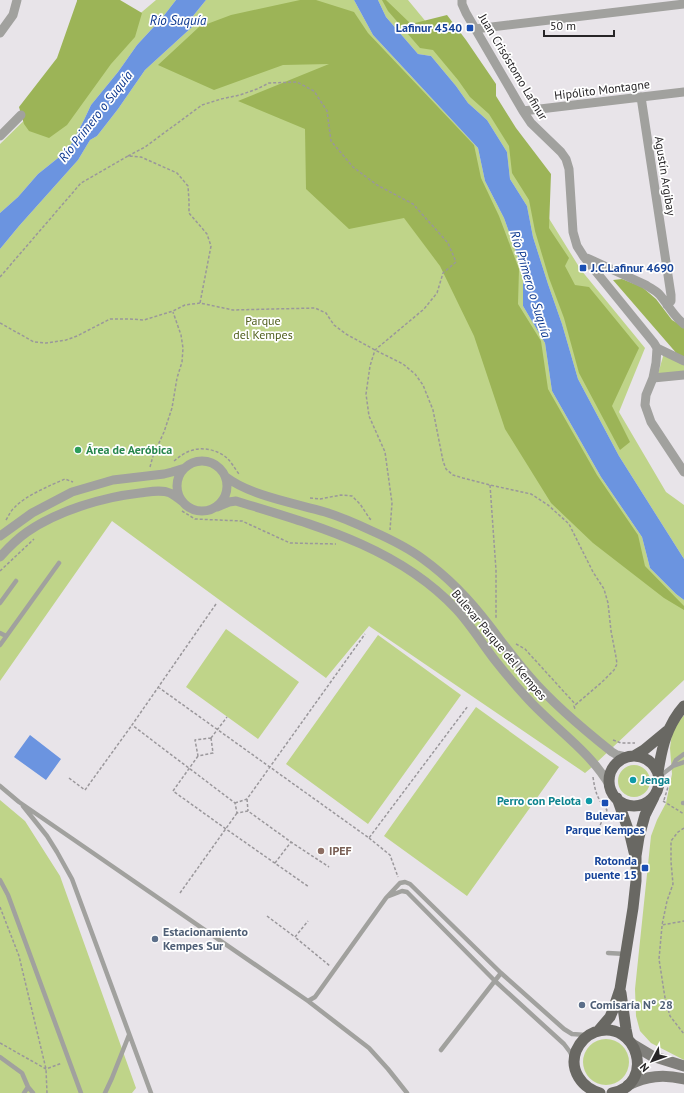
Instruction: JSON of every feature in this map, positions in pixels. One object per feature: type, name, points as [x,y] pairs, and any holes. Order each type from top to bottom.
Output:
[{"type":"main road","points":[[582,1093],[580,1080],[574,1061],[575,1055],[580,1044],[610,1017],[614,1010],[620,989],[626,954],[636,881],[636,856],[642,825],[658,799],[657,792],[663,743],[668,730],[684,706]]},
{"type":"main road","points":[[636,856],[617,798],[611,790],[610,778],[612,768],[618,762],[644,750],[668,730]]},
{"type":"main road","points":[[630,756],[642,756],[649,760],[659,774]]},
{"type":"main road","points":[[617,798],[627,805],[636,806],[658,799]]},
{"type":"main road","points":[[620,989],[625,1024],[630,1042],[636,1051],[638,1058],[636,1073],[628,1085]]},
{"type":"main road","points":[[593,1033],[604,1030],[617,1032],[652,1056],[684,1066]]},
{"type":"main road","points":[[614,1093],[644,1078],[672,1077],[684,1079]]},
{"type":"main road","points":[[580,1080],[589,1089],[600,1093]]},
{"type":"street","name":"Juan Crisóstomo Lafinur","points":[[462,0],[462,4],[475,29],[523,111],[531,123],[561,152],[566,159],[570,175],[573,232],[577,246],[584,257],[654,342],[657,348]]},
{"type":"street","points":[[0,32],[13,15],[17,3]]},
{"type":"street","points":[[475,29],[684,4]]},
{"type":"street","name":"Hipólito Montagne","points":[[523,111],[684,92]]},
{"type":"street","name":"Agustín Argibay","points":[[641,98],[671,295],[671,301],[667,305]]},
{"type":"street","points":[[0,136],[20,115]]},
{"type":"street","points":[[584,257],[646,285],[659,294],[684,324]]},
{"type":"street","points":[[683,469],[651,422],[646,405],[646,395],[653,378],[657,348],[684,361]]},
{"type":"street","points":[[653,378],[684,375]]},
{"type":"street","points":[[0,556],[26,532],[37,526],[70,510],[124,495],[160,491],[170,493],[180,505],[195,510],[210,510],[222,501],[226,493],[226,477],[222,470],[215,464],[208,461],[191,463],[185,468],[180,474],[177,488],[180,505]]},
{"type":"street","points":[[0,536],[32,513],[72,492],[113,480],[164,474],[185,468]]},
{"type":"street","name":"Bulevar Parque del Kempes","points":[[226,477],[238,485],[259,493],[344,518],[392,540],[423,558],[462,593],[489,625],[506,649],[556,705],[612,752],[617,755],[630,756]]},
{"type":"street","name":"Bulevar Parque del Kempes","points":[[216,506],[236,501],[300,520],[380,552],[413,572],[456,609],[502,670],[544,716],[595,764],[610,786]]},
{"type":"lane","points":[[0,645],[59,563]]},
{"type":"lane","points":[[0,603],[16,581]]},
{"type":"lane","points":[[0,633],[6,636]]},
{"type":"lane","points":[[673,766],[676,760],[684,754]]},
{"type":"lane","points":[[659,774],[684,762]]},
{"type":"lane","points":[[0,786],[19,802],[308,1001],[369,1048],[404,1088],[406,1093]]},
{"type":"lane","points":[[19,802],[46,836],[72,879],[151,1093]]},
{"type":"lane","points":[[0,880],[81,1093]]},
{"type":"lane","points":[[308,1001],[315,997],[386,898],[400,883],[405,882],[410,884],[501,973],[564,1029],[572,1034],[593,1033]]},
{"type":"lane","points":[[386,898],[402,891],[407,892],[495,981],[564,1044],[574,1061]]},
{"type":"lane","points":[[608,953],[626,954]]},
{"type":"lane","points":[[441,1050],[501,973]]},
{"type":"lane","points":[[105,1093],[129,1035]]},
{"type":"lane","points":[[0,1057],[22,1073],[33,1093]]},
{"type":"lane","points":[[24,1093],[28,1086]]},
{"type":"path","points":[[0,277],[81,183],[145,147],[202,105],[240,95],[269,83],[297,82],[314,91],[326,111],[331,141],[353,167],[377,185],[413,204],[448,243],[456,262],[443,273],[437,293],[424,310],[375,350],[370,366],[366,394],[368,416],[385,452],[392,503],[390,530]]},
{"type":"path","points":[[128,156],[141,157],[177,173],[188,186],[188,213],[207,234],[211,246],[200,303]]},
{"type":"path","points":[[0,323],[34,342],[46,343],[66,340],[77,336],[110,319],[144,320],[173,311],[185,305],[200,303],[233,310],[315,308],[326,313],[334,325],[346,334],[403,364],[415,374],[423,385],[433,410],[443,461],[446,469],[453,475],[531,494],[548,505],[569,524],[593,572],[604,589],[608,604],[617,664],[614,670],[602,682],[574,706],[576,711]]},
{"type":"path","points":[[154,466],[150,467],[172,408],[177,378],[182,362],[183,348],[181,335],[173,311]]},
{"type":"path","points":[[173,462],[184,454],[195,449],[211,450],[227,458],[240,475]]},
{"type":"path","points":[[490,485],[496,570],[496,619]]},
{"type":"path","points":[[180,505],[195,519],[242,521],[290,543],[341,544]]},
{"type":"path","points":[[0,571],[38,536]]},
{"type":"path","points":[[69,778],[85,790],[216,604]]},
{"type":"path","points":[[235,803],[247,799],[365,634]]},
{"type":"path","points":[[158,687],[369,838],[390,855],[400,883]]},
{"type":"path","points":[[369,838],[468,706]]},
{"type":"path","points":[[227,717],[211,738],[213,753],[198,756],[173,791],[309,887]]},
{"type":"path","points":[[132,724],[235,803],[237,814]]},
{"type":"path","points":[[198,756],[195,740],[211,738]]},
{"type":"path","points":[[612,740],[629,744],[640,742]]},
{"type":"path","points":[[592,776],[595,790],[600,802],[606,810],[598,832]]},
{"type":"path","points":[[247,799],[248,811],[329,867]]},
{"type":"path","points":[[658,799],[684,814]]},
{"type":"path","points":[[180,893],[237,814],[248,811]]},
{"type":"path","points":[[684,828],[678,832],[671,841],[673,884],[667,900],[662,925],[659,958],[665,998],[670,1016],[684,1034]]},
{"type":"path","points":[[275,863],[291,842]]},
{"type":"path","points":[[0,907],[19,956],[46,1069],[47,1093]]},
{"type":"path","points":[[267,916],[335,969]]},
{"type":"path","points":[[295,937],[308,920]]},
{"type":"path","points":[[662,925],[684,921]]},
{"type":"path","points":[[0,1044],[46,1069],[69,1060]]},
{"type":"green space","points":[[77,0],[120,0],[142,13],[135,37],[111,64],[67,125],[49,138],[29,131],[24,124],[19,107],[57,58]]},
{"type":"green space","points":[[156,0],[176,0],[162,18],[137,45],[118,72],[91,105],[68,150],[38,174],[18,197],[0,213],[0,144],[90,56]]},
{"type":"green space","name":"Parque del Kempes","points":[[206,0],[354,0],[373,35],[478,148],[485,181],[504,218],[523,271],[523,306],[545,343],[552,391],[601,477],[642,537],[650,568],[684,600],[684,680],[585,773],[369,626],[326,678],[112,521],[0,681],[0,249],[78,160],[90,140],[97,136],[145,70],[192,27],[193,16]]},
{"type":"green space","points":[[300,0],[316,0],[354,12],[368,33],[474,145],[481,178],[499,216],[519,269],[518,304],[541,341],[548,389],[597,475],[638,535],[645,566],[684,606],[684,610],[664,598],[593,543],[551,503],[505,429],[474,336],[440,266],[404,218],[349,229],[306,189],[305,129],[238,101],[329,64],[283,65],[214,90],[158,65],[199,27],[231,15]]},
{"type":"green space","points":[[378,0],[408,0],[494,104],[540,204],[581,270],[645,348],[619,412],[666,492],[684,505],[684,559],[619,456],[578,379],[562,324],[533,237],[527,206],[510,179],[507,152],[487,120],[468,103],[431,56],[418,54],[386,17]]},
{"type":"green space","points":[[382,0],[386,0],[411,24],[447,15],[496,84],[496,96],[516,128],[551,174],[549,228],[569,258],[565,266],[575,285],[589,287],[639,348],[612,406],[630,442],[620,450],[579,373],[564,318],[549,278],[535,231],[529,200],[512,173],[509,146],[489,114],[470,97],[433,50],[420,48],[388,11]]},
{"type":"green space","points":[[622,279],[642,287],[656,299],[672,320],[684,327],[684,358],[678,355],[613,280]]},
{"type":"green space","points":[[664,353],[684,364],[684,372],[658,374]]},
{"type":"green space","points":[[226,629],[299,682],[258,739],[186,687]]},
{"type":"green space","points":[[378,635],[461,695],[368,824],[286,764]]},
{"type":"green space","points":[[476,707],[559,767],[467,896],[384,836]]},
{"type":"green space","points":[[684,715],[684,1060],[651,1043],[640,1031],[636,1016],[635,989],[651,836],[666,803],[672,774],[670,748],[672,733]]},
{"type":"green space","points":[[634,765],[645,770],[650,781],[645,792],[634,797],[623,792],[618,781],[623,770]]},
{"type":"green space","points":[[0,800],[25,821],[60,876],[136,1088],[132,1093],[0,1093]]},
{"type":"green space","points":[[606,1039],[619,1043],[625,1049],[629,1062],[625,1075],[619,1081],[606,1085],[593,1081],[587,1075],[583,1062],[587,1049],[593,1043]]},
{"type":"water","name":"Río Suquía","points":[[176,0],[206,0],[193,16],[192,27],[145,70],[97,136],[90,140],[78,160],[0,249],[0,213],[18,197],[38,174],[68,150],[91,105],[118,72],[137,45],[162,18]]},
{"type":"water","name":"Río Primero o Suquía","points":[[354,0],[378,0],[386,17],[418,54],[431,56],[468,103],[487,120],[507,152],[510,179],[527,206],[533,237],[562,324],[578,379],[619,456],[684,559],[684,600],[650,568],[642,537],[601,477],[552,391],[545,343],[523,306],[523,271],[504,218],[485,181],[478,148],[373,35]]},
{"type":"water","points":[[30,735],[61,759],[46,780],[14,757]]},
{"type":"place","name":"Lafinur 4540","points":[[470,28]]},
{"type":"place","name":"J.C.Lafinur 4690","points":[[583,268]]},
{"type":"place","name":"Área de Aeróbica","points":[[78,450]]},
{"type":"place","name":"Jenga","points":[[633,780]]},
{"type":"place","name":"Perro con Pelota","points":[[589,801]]},
{"type":"place","name":"Bulevar Parque Kempes","points":[[605,803]]},
{"type":"place","name":"IPEF","points":[[321,851]]},
{"type":"place","name":"Rotonda puente 15","points":[[645,868]]},
{"type":"place","name":"Estacionamiento Kempes Sur","points":[[155,939]]},
{"type":"place","name":"Comisaría N° 28","points":[[582,1005]]}]
